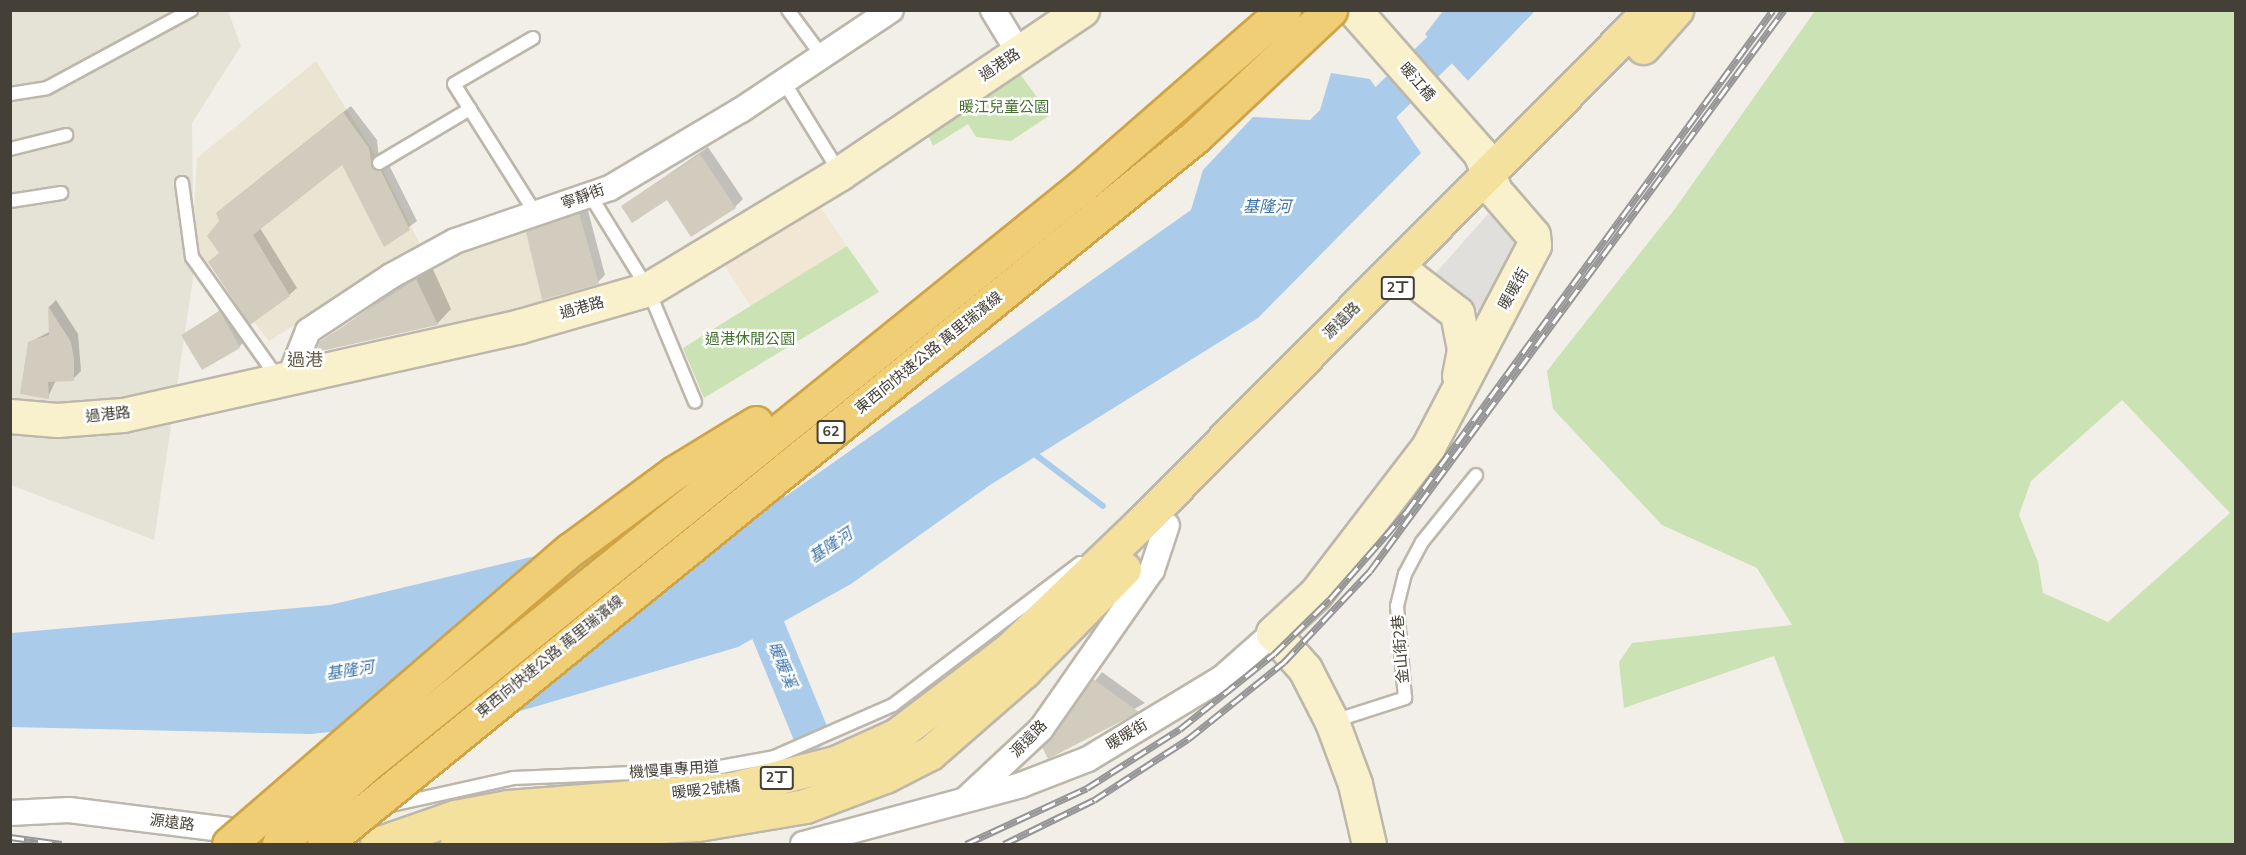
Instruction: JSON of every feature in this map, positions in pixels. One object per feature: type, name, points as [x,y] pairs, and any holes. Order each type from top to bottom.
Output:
[{"type":"highway","name":"62","points":[[285,841],[364,766],[1081,187],[1284,10]]},
{"type":"highway","name":"東西向快速公路 萬里瑞濱線","points":[[324,844],[1196,136],[1330,10]]},
{"type":"highway","points":[[229,844],[570,550],[674,473],[756,423]]},
{"type":"main road","name":"源遠路","points":[[1116,561],[1402,272],[1487,172],[1650,10]]},
{"type":"main road","name":"源遠路","points":[[1487,172],[1676,10]]},
{"type":"main road","name":"暖暖2號橋","points":[[377,844],[455,817],[508,807],[732,789],[835,763],[926,716],[1116,561]]},
{"type":"main road","name":"暖暖2號橋","points":[[457,844],[512,834],[699,824],[805,806],[885,776],[930,753],[1024,671],[1116,561]]},
{"type":"street","name":"寧靜街","points":[[284,380],[308,331],[381,282],[455,242],[590,195],[784,82],[891,10]]},
{"type":"street","points":[[993,10],[1018,53]]},
{"type":"street","name":"過港路","points":[[10,416],[57,420],[123,415],[520,326],[648,288],[840,172],[1082,10]]},
{"type":"street","name":"暖江橋","points":[[1354,10],[1487,172]]},
{"type":"street","name":"暖暖街","points":[[963,802],[1088,759],[1222,678],[1316,592],[1391,502],[1428,447],[1455,391],[1534,245],[1533,235],[1487,172]]},
{"type":"street","name":"暖暖街","points":[[1402,272],[1457,313],[1464,350],[1455,391]]},
{"type":"street","name":"源遠路","points":[[803,844],[963,802],[1041,729],[1152,570],[1153,525]]},
{"type":"street","points":[[1273,633],[1305,669],[1332,722],[1355,784],[1369,844]]},
{"type":"street","name":"源遠路","points":[[10,813],[69,810],[285,841],[333,844]]},
{"type":"lane","points":[[10,94],[47,88],[191,10]]},
{"type":"lane","points":[[788,10],[822,56]]},
{"type":"lane","points":[[533,38],[454,84],[536,214]]},
{"type":"lane","points":[[784,82],[840,172]]},
{"type":"lane","points":[[379,163],[470,110]]},
{"type":"lane","points":[[10,149],[66,135]]},
{"type":"lane","points":[[182,183],[192,257],[284,380]]},
{"type":"lane","points":[[10,201],[61,193]]},
{"type":"lane","points":[[590,195],[648,288],[695,402]]},
{"type":"lane","name":"金山街2巷","points":[[1332,722],[1405,698],[1397,606],[1405,574],[1422,542],[1476,475]]},
{"type":"lane","name":"機慢車專用道","points":[[285,841],[388,806],[513,778],[704,770],[785,753],[893,705],[945,671],[1068,570],[1153,525]]},
{"type":"shaded area","points":[[10,11],[228,11],[241,46],[192,123],[194,272],[154,540],[11,485]]},
{"type":"shaded area","points":[[316,61],[373,151],[421,246],[269,341],[192,243],[197,158]]},
{"type":"shaded area","points":[[817,202],[847,246],[751,307],[721,260]]},
{"type":"shaded area","points":[[1488,214],[1528,243],[1482,315],[1433,276]]},
{"type":"shaded area","points":[[525,225],[543,306],[441,333],[415,278],[485,238]]},
{"type":"green space","points":[[1815,11],[2235,11],[2235,844],[1845,844],[1774,656],[1624,708],[1619,662],[1632,643],[1792,625],[1757,568],[1662,525],[1553,409],[1547,371],[1674,210]],"holes":[[[2122,400],[2230,513],[2108,622],[2043,593],[2038,562],[2019,515],[2031,481]]]},
{"type":"green space","name":"暖江兒童公園","points":[[1013,64],[1050,115],[1011,141],[976,137],[968,124],[933,146],[924,126]]},
{"type":"green space","name":"過港休閒公園","points":[[847,246],[879,292],[704,398],[683,348]]},
{"type":"water","points":[[1443,11],[1535,11],[1462,87],[1422,38]]},
{"type":"water","points":[[1331,73],[1370,79],[1421,153],[1258,318],[990,485],[851,584],[738,647],[517,712],[311,734],[11,727],[11,633],[330,605],[786,496],[1191,210],[1203,170],[1253,117],[1310,120],[1320,110]]},
{"type":"pier","points":[[1423,32],[1470,83],[1463,90],[1420,40]]},
{"type":"pier","points":[[1368,76],[1401,113],[1423,155]]},
{"type":"building","points":[[343,112],[369,148],[372,167],[381,171],[410,230],[384,247],[342,165],[253,235],[290,296],[250,325],[208,262],[219,253],[207,236],[219,221],[216,213]]},
{"type":"building","points":[[700,154],[736,208],[691,237],[667,200],[632,223],[621,206]]},
{"type":"building","points":[[579,213],[599,284],[542,300],[526,232]]},
{"type":"building","points":[[416,279],[438,325],[317,352],[319,342]]},
{"type":"building","points":[[48,306],[71,342],[74,359],[74,381],[48,382],[49,399],[20,394],[28,342],[49,335]]},
{"type":"building","points":[[220,311],[240,348],[202,370],[181,335]]},
{"type":"building","points":[[1093,679],[1139,712],[1048,759],[1042,747]]},
{"type":"waterway","name":"基隆河","points":[[1352,135],[1481,10]]},
{"type":"waterway","points":[[1032,452],[1103,506]]},
{"type":"waterway","name":"暖暖溪","points":[[755,598],[810,732]]},
{"type":"railway","points":[[966,844],[1087,788],[1180,729],[1274,654],[1330,599],[1407,511],[1773,10]]},
{"type":"railway","points":[[1004,844],[1094,800],[1188,739],[1284,662],[1370,571],[1784,10]]},
{"type":"railway","points":[[10,837],[62,844]]},
{"type":"district","name":"過港","points":[[305,360]]}]
